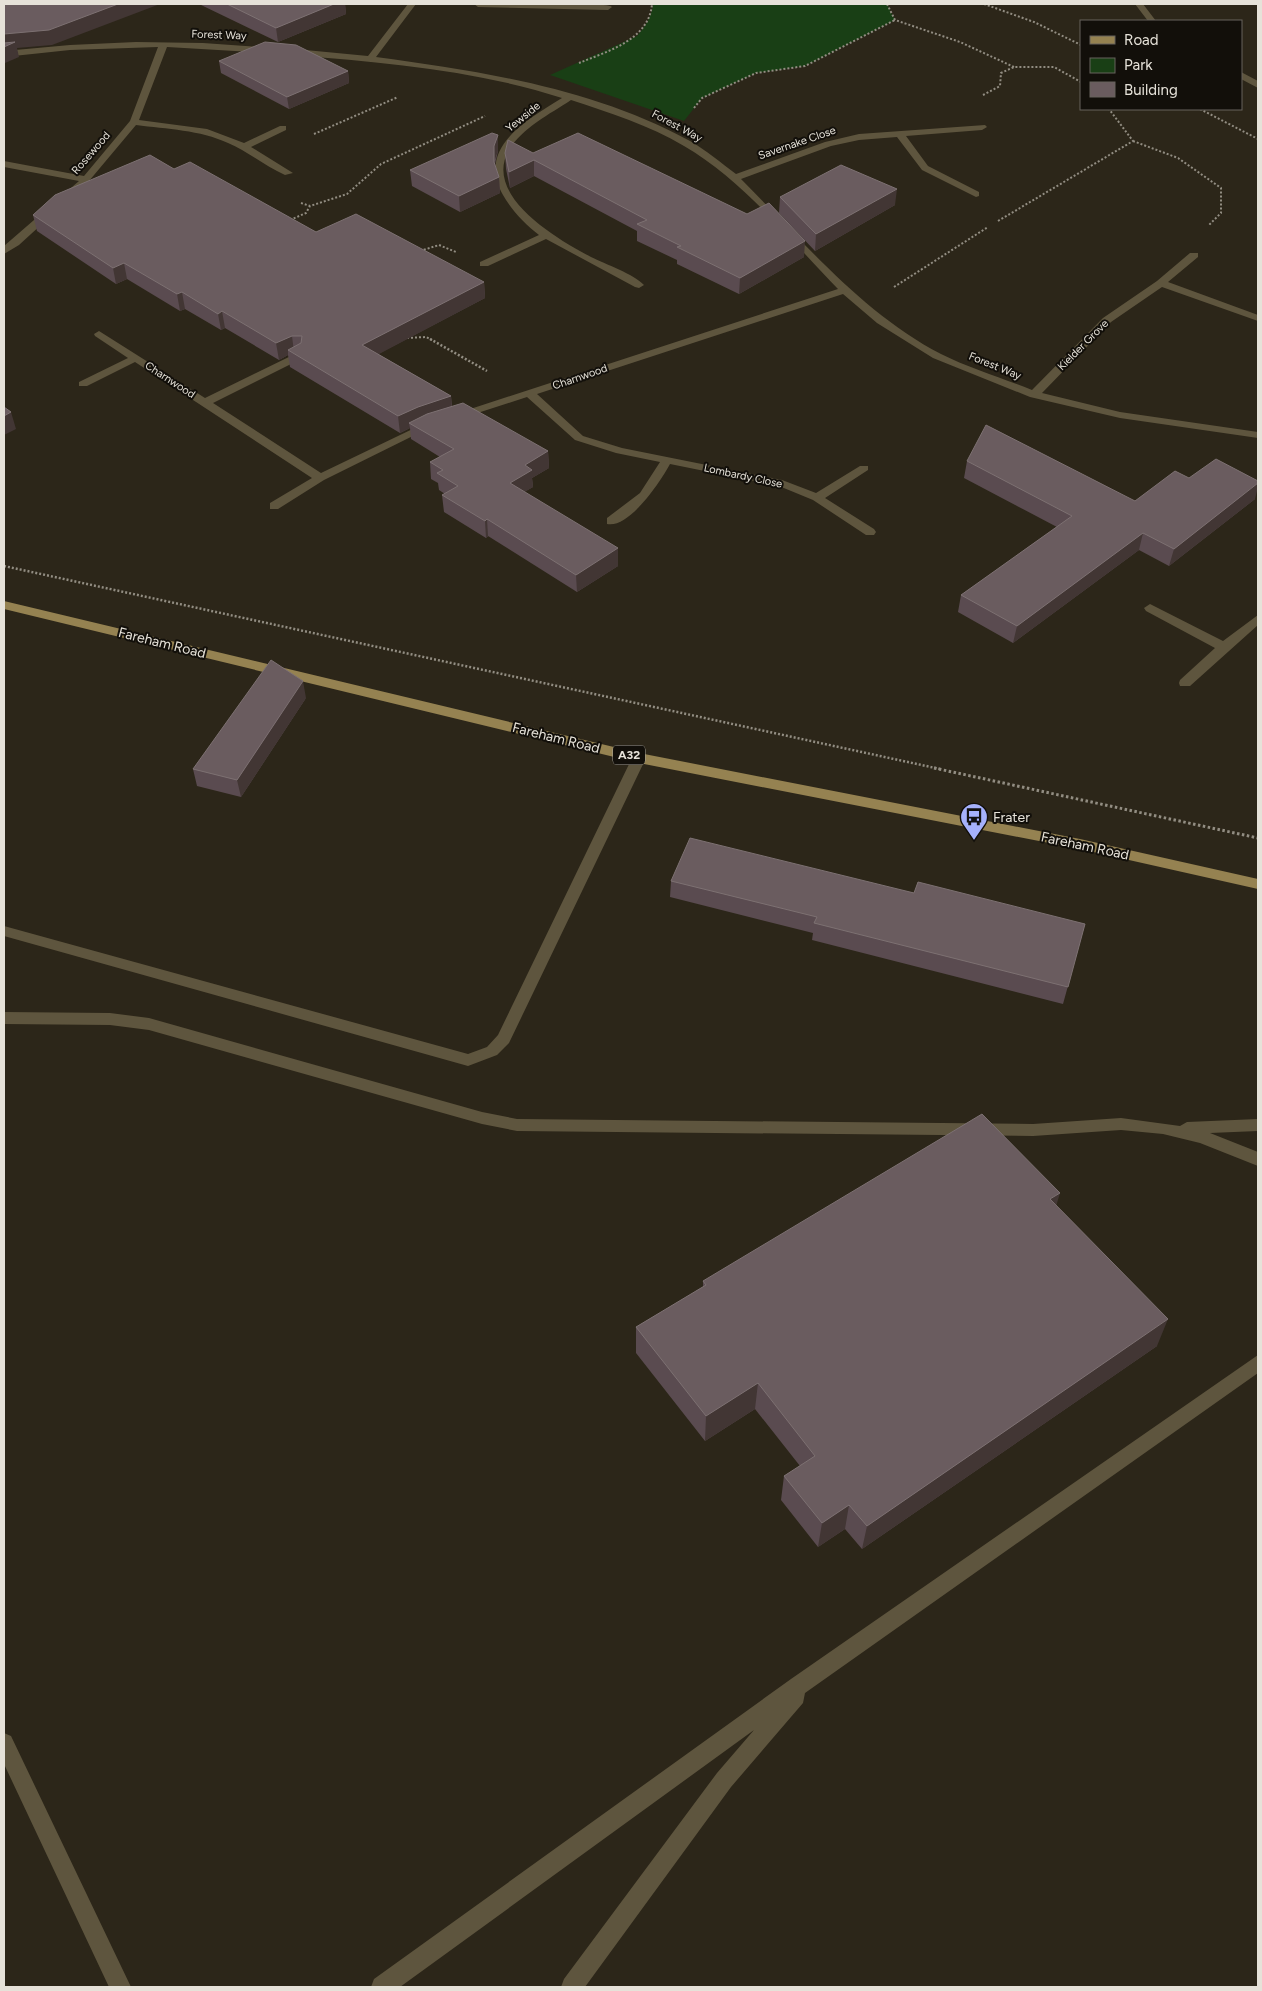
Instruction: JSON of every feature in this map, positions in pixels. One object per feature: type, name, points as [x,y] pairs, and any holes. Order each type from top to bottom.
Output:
[{"type":"main road","name":"Fareham Road","points":[[4,605],[639,758],[1070,842],[1258,884]]},
{"type":"street","points":[[370,58],[412,4]]},
{"type":"street","points":[[478,4],[608,7]]},
{"type":"street","points":[[1139,4],[1151,20]]},
{"type":"street","name":"Forest Way","points":[[4,54],[42,49],[163,46],[283,51],[370,58],[452,70],[529,84],[570,96],[634,117],[688,144],[735,178],[845,290],[881,321],[937,356],[1034,395],[1120,415],[1258,435]]},
{"type":"street","name":"Rosewood","points":[[4,251],[15,244],[86,179],[134,122],[163,46]]},
{"type":"street","points":[[1242,77],[1258,85]]},
{"type":"street","name":"Yewside","points":[[570,96],[523,130],[504,151],[498,167],[505,193],[528,219],[547,236],[639,285]]},
{"type":"street","points":[[134,122],[197,130],[230,140],[270,165],[288,173]]},
{"type":"street","name":"Savernake Close","points":[[735,178],[828,144],[859,137],[982,127]]},
{"type":"street","points":[[242,148],[283,128]]},
{"type":"street","points":[[898,134],[925,168],[976,194]]},
{"type":"street","points":[[4,164],[86,179]]},
{"type":"street","points":[[484,264],[547,236]]},
{"type":"street","name":"Kielder Grove","points":[[1034,395],[1106,320],[1161,283],[1194,255]]},
{"type":"street","points":[[1161,283],[1258,318]]},
{"type":"street","name":"Charnwood","points":[[274,506],[320,478],[424,427],[845,290]]},
{"type":"street","name":"Charnwood","points":[[99,334],[320,478]]},
{"type":"street","name":"Charnwood","points":[[205,402],[299,356]]},
{"type":"street","name":"Charnwood","points":[[83,384],[136,358]]},
{"type":"street","name":"Lombardy Close","points":[[530,394],[579,438],[620,451],[782,483],[817,498],[870,532]]},
{"type":"street","points":[[611,521],[635,505],[649,491],[667,460]]},
{"type":"street","points":[[817,498],[864,468]]},
{"type":"street","points":[[1150,608],[1224,646]]},
{"type":"street","points":[[1185,683],[1224,646],[1258,619]]},
{"type":"street","points":[[4,931],[468,1060],[492,1051],[504,1039],[639,758]]},
{"type":"street","points":[[4,1018],[110,1019],[149,1024],[482,1118],[517,1124],[1033,1130],[1121,1124],[1163,1128],[1258,1125]]},
{"type":"street","points":[[1163,1128],[1202,1137],[1258,1159]]},
{"type":"street","points":[[382,1987],[813,1676],[1258,1363]]},
{"type":"street","points":[[572,1987],[724,1780],[813,1676]]},
{"type":"street","points":[[4,1743],[120,1987]]},
{"type":"path","points":[[288,173],[273,195],[310,206],[347,194],[381,164],[524,98],[529,84],[637,36],[646,26],[653,10],[652,4]]},
{"type":"path","points":[[887,4],[895,20],[960,42],[1014,67],[1054,67],[1080,81]]},
{"type":"path","points":[[984,4],[1040,24],[1080,44]]},
{"type":"path","points":[[662,131],[684,121],[702,98],[756,74],[805,66],[895,20]]},
{"type":"path","points":[[270,165],[295,143],[432,82],[452,70]]},
{"type":"path","points":[[1110,110],[1132,141],[1178,158],[1221,188],[1220,213],[1192,242],[1194,255]]},
{"type":"path","points":[[1202,110],[1258,139]]},
{"type":"path","points":[[881,321],[891,289],[977,233],[1132,141]]},
{"type":"path","points":[[288,221],[306,213],[310,206]]},
{"type":"path","points":[[417,252],[439,245],[484,264]]},
{"type":"path","points":[[405,338],[426,338],[530,394]]},
{"type":"path","points":[[4,566],[1258,838]]},
{"type":"green space","points":[[653,4],[887,4],[895,20],[805,66],[756,73],[702,98],[684,121],[550,75],[637,36],[648,21]]},
{"type":"building","points":[[4,4],[118,4],[49,30],[4,34]]},
{"type":"building","points":[[227,4],[334,4],[276,28]]},
{"type":"building","points":[[15,42],[4,47],[4,43]]},
{"type":"building","points":[[265,42],[296,45],[348,71],[287,97],[219,61]]},
{"type":"building","points":[[492,133],[498,135],[494,146],[494,162],[499,177],[459,196],[410,170]]},
{"type":"building","points":[[578,133],[747,214],[769,203],[805,241],[740,278],[677,247],[681,246],[637,224],[647,220],[534,160],[509,172],[505,153],[508,140],[533,153]]},
{"type":"building","points":[[150,155],[174,169],[190,162],[316,232],[356,214],[484,282],[362,345],[451,396],[398,416],[288,350],[301,343],[302,336],[292,336],[276,343],[222,311],[218,314],[182,292],[177,294],[124,263],[113,268],[33,215],[55,195]]},
{"type":"building","points":[[841,165],[897,189],[816,234],[780,197]]},
{"type":"building","points":[[463,403],[548,451],[525,465],[532,470],[510,483],[618,548],[576,575],[487,519],[485,521],[442,495],[458,486],[437,473],[443,470],[430,462],[454,449],[409,423],[427,414]]},
{"type":"building","points":[[4,407],[11,412],[4,416]]},
{"type":"building","points":[[986,425],[1135,501],[1175,471],[1189,478],[1216,459],[1258,481],[1258,483],[1174,549],[1143,533],[1017,626],[961,595],[1072,516],[967,461]]},
{"type":"building","points":[[271,660],[303,681],[237,780],[193,769]]},
{"type":"building","points":[[690,838],[914,893],[918,882],[1085,924],[1068,987],[814,923],[817,917],[671,881]]},
{"type":"building","points":[[982,1114],[1060,1193],[1050,1199],[1168,1319],[867,1526],[849,1505],[822,1523],[784,1476],[815,1456],[758,1383],[706,1416],[636,1327],[706,1285],[703,1281]]},
{"type":"place","name":"Frater","points":[[974,841]]}]
